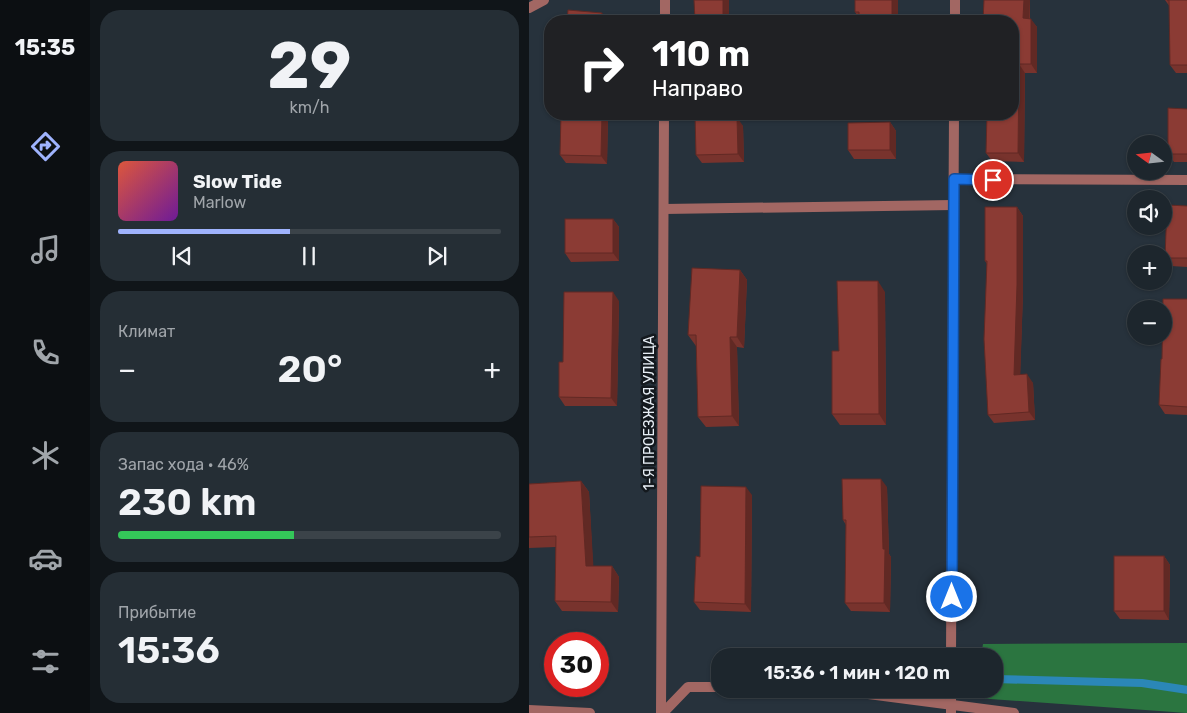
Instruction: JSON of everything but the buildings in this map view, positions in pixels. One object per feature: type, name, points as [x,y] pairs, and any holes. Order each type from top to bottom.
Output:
[{"type":"street","points":[[529,8],[544,0]]},
{"type":"street","points":[[665,0],[665,15]]},
{"type":"street","points":[[955,0],[955,15]]},
{"type":"street","name":"1-Я ПРОЕЗЖАЯ УЛИЦА","points":[[662,713],[664,120]]},
{"type":"street","points":[[951,648],[955,120]]},
{"type":"street","points":[[954,179],[1187,180]]},
{"type":"street","points":[[663,209],[954,205]]},
{"type":"street","points":[[662,713],[688,687],[711,687]]},
{"type":"street","points":[[884,698],[951,709],[1014,713]]},
{"type":"street","points":[[529,710],[590,713]]},
{"type":"green space","points":[[1187,643],[1187,713],[976,698],[1003,698],[1003,648],[982,648],[983,644]]},
{"type":"waterway","points":[[1003,679],[1142,683],[1188,690]]},
{"type":"route","points":[[952,597],[954,179],[993,180]]}]
